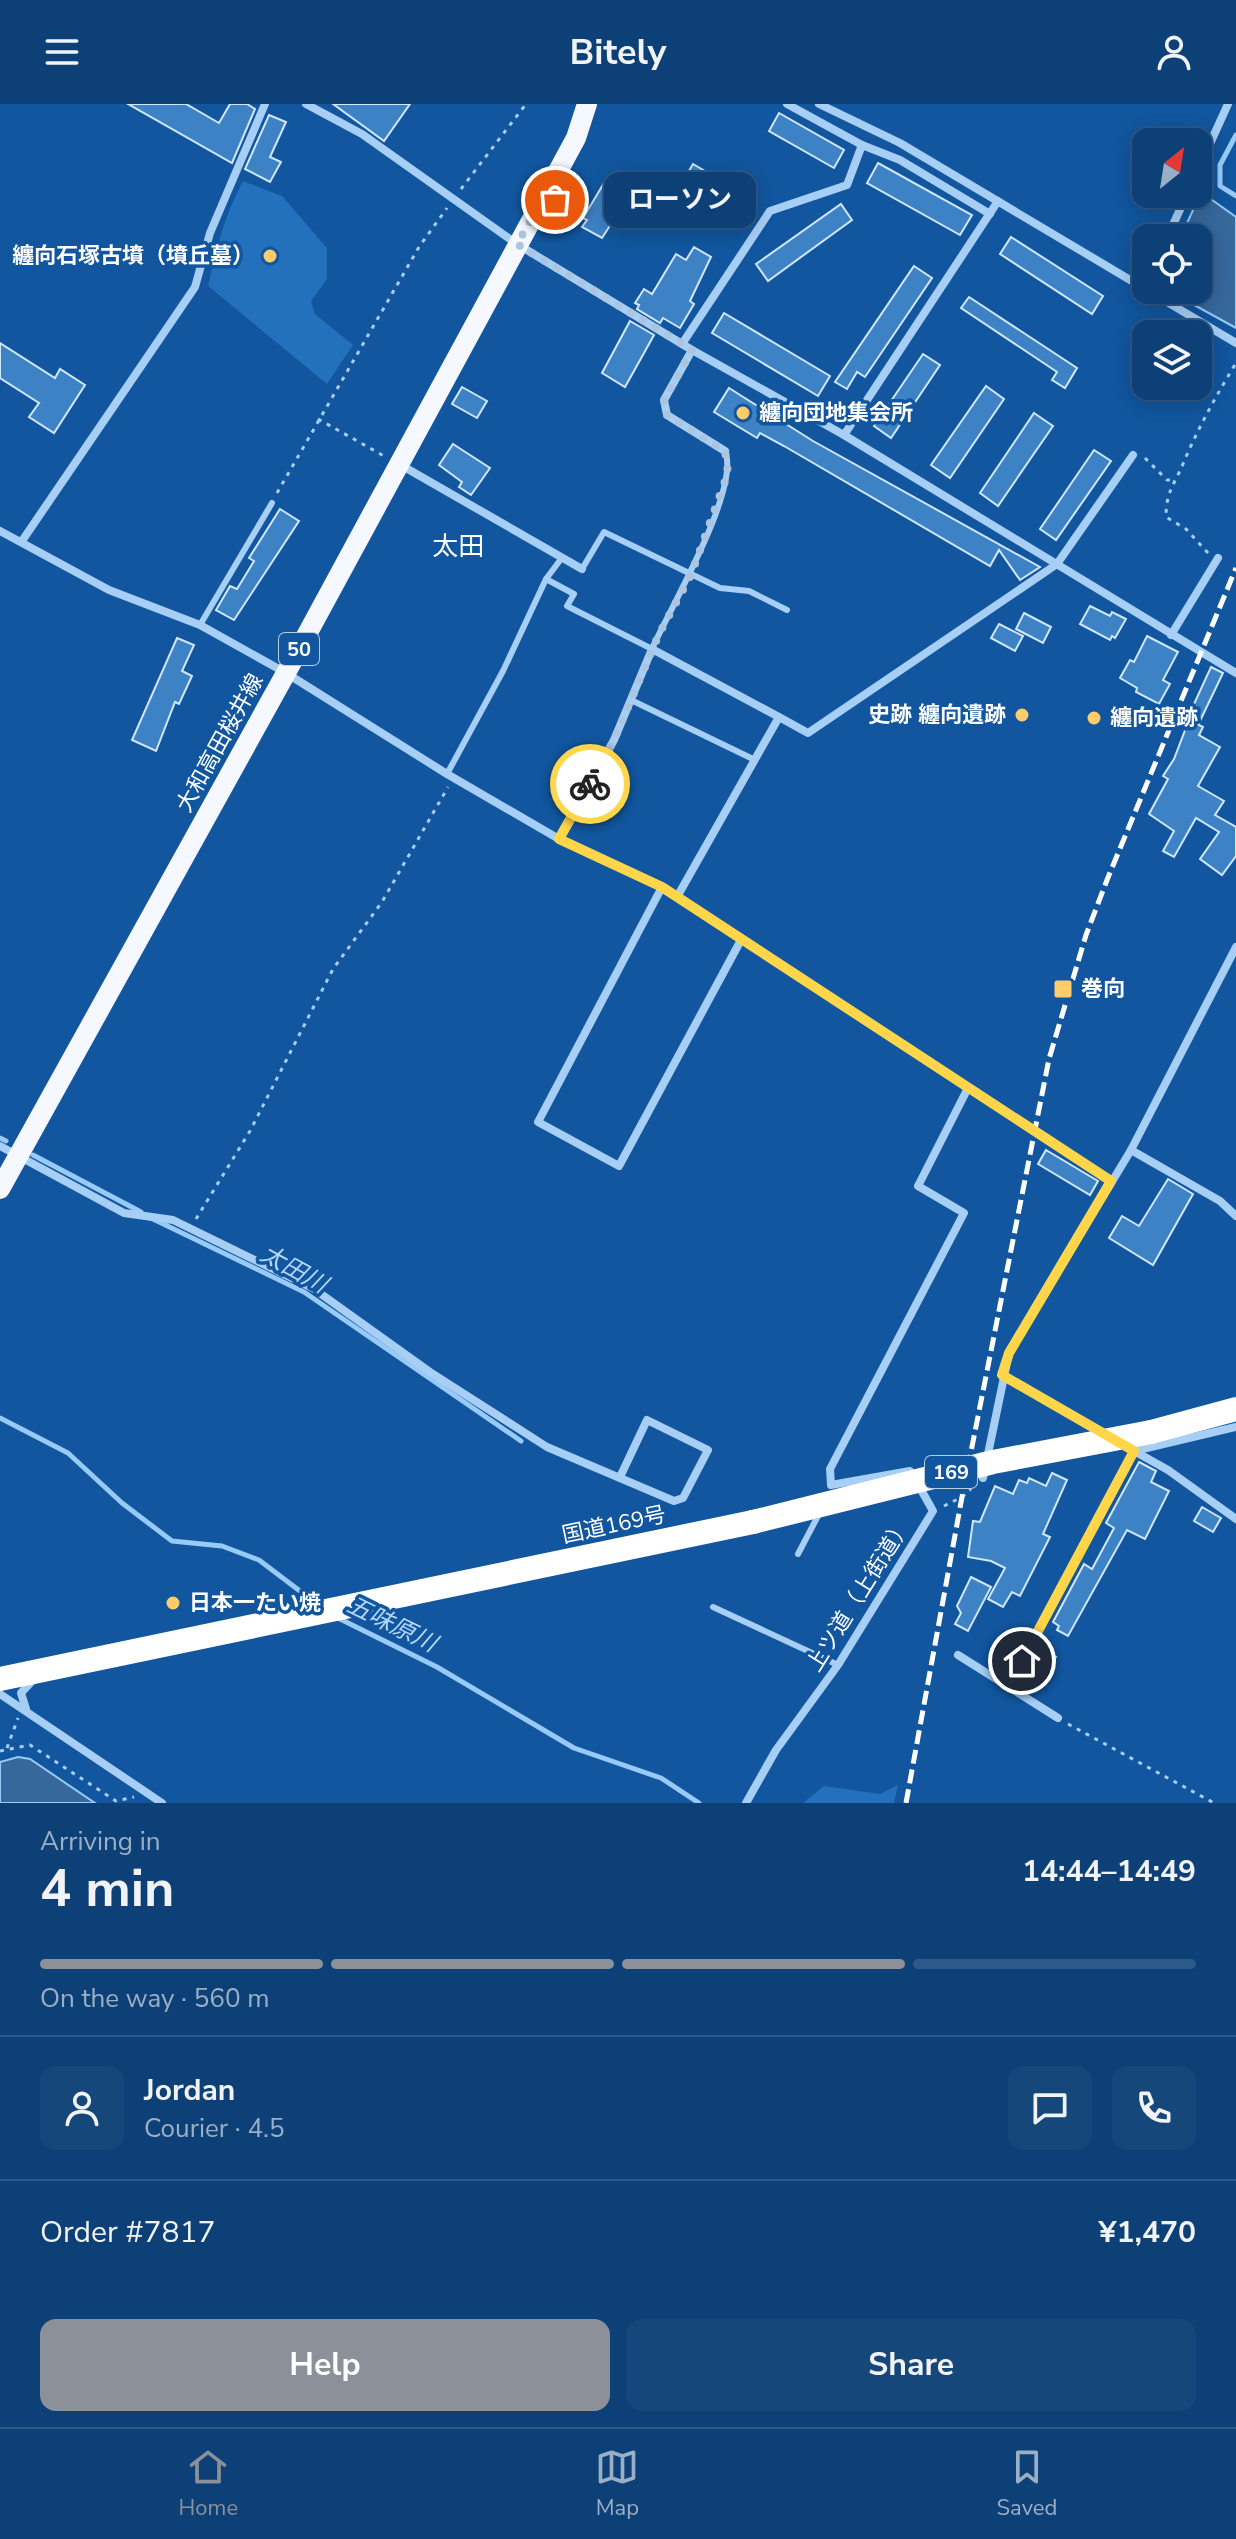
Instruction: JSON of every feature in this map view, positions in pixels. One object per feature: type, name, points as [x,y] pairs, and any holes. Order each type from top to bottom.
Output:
[{"type":"highway","name":"国道169号","points":[[0,1679],[753,1522],[993,1462],[1151,1432],[1236,1409]]},
{"type":"main road","name":"大和高田桜井線","points":[[0,1189],[9,1151],[286,673],[517,244],[551,197],[587,104]]},
{"type":"street","points":[[22,541],[195,287],[210,233],[265,104]]},
{"type":"street","points":[[306,104],[362,134],[517,244],[556,262],[682,344],[844,435],[1236,673]]},
{"type":"street","points":[[787,104],[862,145],[900,160],[990,214]]},
{"type":"street","points":[[819,104],[900,143],[1132,280]]},
{"type":"street","points":[[1212,139],[1228,104]]},
{"type":"street","points":[[682,344],[770,211],[847,185],[862,145]]},
{"type":"street","points":[[844,435],[998,201]]},
{"type":"street","points":[[1171,304],[1236,343]]},
{"type":"street","points":[[692,350],[664,400],[667,415],[725,451]]},
{"type":"street","points":[[559,839],[614,740],[652,649],[808,733],[1057,564],[1133,455]]},
{"type":"street","points":[[399,464],[582,569]]},
{"type":"street","points":[[0,531],[109,590],[200,625],[286,673],[559,839],[662,887],[1111,1181]]},
{"type":"street","points":[[1171,635],[1218,558]]},
{"type":"street","points":[[677,897],[779,717]]},
{"type":"street","points":[[662,887],[538,1122],[619,1166],[741,940]]},
{"type":"street","points":[[983,1478],[1009,1353],[1131,1150],[1236,947]]},
{"type":"street","points":[[933,1511],[910,1471],[831,1485],[830,1469],[964,1213],[918,1186],[968,1088]]},
{"type":"street","points":[[1131,1150],[1220,1201],[1236,1216]]},
{"type":"street","points":[[9,1151],[124,1213],[173,1220],[314,1289],[430,1372],[547,1447],[674,1501],[683,1498],[708,1450],[647,1420],[620,1477]]},
{"type":"street","points":[[1002,1375],[1168,1470],[1236,1519]]},
{"type":"street","points":[[1008,1687],[1134,1451],[1236,1427]]},
{"type":"street","name":"上ツ道（上街道）","points":[[746,1803],[776,1750],[838,1665],[933,1511]]},
{"type":"street","points":[[958,1655],[1058,1718]]},
{"type":"street","points":[[26,1710],[21,1693],[49,1669]]},
{"type":"street","points":[[0,1694],[162,1803]]},
{"type":"lane","points":[[546,579],[574,594],[567,606],[652,649],[691,575],[728,473],[725,451]]},
{"type":"lane","points":[[200,625],[272,503]]},
{"type":"lane","points":[[582,569],[604,532],[720,588],[749,591],[787,610]]},
{"type":"lane","points":[[451,776],[546,579],[561,559]]},
{"type":"lane","points":[[631,700],[755,760]]},
{"type":"lane","points":[[798,1554],[831,1485]]},
{"type":"lane","points":[[713,1607],[838,1665]]},
{"type":"path","points":[[272,503],[419,247],[526,104]]},
{"type":"path","points":[[1218,558],[1208,553],[1186,529],[1166,517],[1166,497],[1196,431],[1236,363]]},
{"type":"path","points":[[318,419],[399,464]]},
{"type":"path","points":[[1133,455],[1140,453],[1167,480],[1175,480]]},
{"type":"path","points":[[191,1228],[250,1131],[333,969],[382,902],[451,776]]},
{"type":"path","name":"上ツ道（上街道）","points":[[933,1511],[962,1497],[983,1478]]},
{"type":"path","points":[[6,1749],[12,1739],[15,1720],[26,1710]]},
{"type":"path","points":[[1058,1718],[1214,1803]]},
{"type":"path","points":[[0,1751],[30,1745],[116,1801],[148,1793]]},
{"type":"shaded area","points":[[243,181],[282,196],[327,248],[327,279],[311,301],[315,314],[353,345],[327,384],[208,286],[222,232]]},
{"type":"shaded area","points":[[1212,200],[1236,217],[1236,328],[1192,304],[1212,304],[1212,224],[1187,224],[1194,208],[1212,208]]},
{"type":"shaded area","points":[[18,1757],[30,1759],[95,1803],[0,1803],[0,1762]]},
{"type":"shaded area","points":[[898,1785],[894,1803],[803,1803],[824,1786],[880,1794]]},
{"type":"building","points":[[128,104],[186,104],[219,123],[230,104],[247,104],[255,109],[232,163]]},
{"type":"building","points":[[333,104],[410,104],[384,141]]},
{"type":"building","points":[[779,113],[844,150],[834,168],[769,131]]},
{"type":"building","points":[[269,115],[286,122],[270,157],[281,162],[270,182],[245,169]]},
{"type":"building","points":[[878,163],[972,215],[960,235],[867,183]]},
{"type":"building","points":[[693,164],[717,178],[706,198],[680,186]]},
{"type":"building","points":[[607,178],[631,193],[602,238],[582,227],[587,220],[583,218]]},
{"type":"building","points":[[841,204],[852,220],[768,281],[756,264]]},
{"type":"building","points":[[1011,237],[1103,296],[1092,314],[1000,254]]},
{"type":"building","points":[[694,247],[711,257],[690,301],[694,304],[680,328],[663,318],[660,323],[637,309],[639,305],[635,303],[644,289],[652,294],[676,254],[686,260]]},
{"type":"building","points":[[914,266],[932,278],[865,377],[857,372],[847,389],[835,382]]},
{"type":"building","points":[[969,297],[1077,368],[1065,388],[1052,380],[1057,372],[961,308]]},
{"type":"building","points":[[724,313],[830,376],[818,396],[712,333]]},
{"type":"building","points":[[630,321],[654,335],[625,387],[602,373]]},
{"type":"building","points":[[0,343],[55,378],[60,369],[85,385],[54,433],[29,417],[39,403],[0,378]]},
{"type":"building","points":[[923,354],[940,365],[891,438],[874,426]]},
{"type":"building","points":[[986,386],[1004,399],[950,478],[931,465]]},
{"type":"building","points":[[462,387],[487,401],[477,418],[452,404]]},
{"type":"building","points":[[729,388],[813,441],[1040,567],[1020,580],[999,550],[990,566],[784,446],[760,433],[757,438],[714,412]]},
{"type":"building","points":[[1034,413],[1053,426],[998,506],[980,493]]},
{"type":"building","points":[[453,444],[490,468],[471,495],[459,487],[462,482],[439,465]]},
{"type":"building","points":[[1094,450],[1111,461],[1056,540],[1040,529]]},
{"type":"building","points":[[280,509],[299,521],[234,620],[216,610],[230,586],[237,589],[254,561],[249,558]]},
{"type":"building","points":[[1090,606],[1110,616],[1112,612],[1126,619],[1115,638],[1112,636],[1110,640],[1080,624]]},
{"type":"building","points":[[1024,613],[1051,627],[1043,643],[1016,629]]},
{"type":"building","points":[[999,624],[1023,636],[1015,651],[991,638]]},
{"type":"building","points":[[1147,636],[1178,652],[1163,680],[1170,684],[1159,704],[1136,692],[1137,688],[1120,678],[1130,660],[1134,662]]},
{"type":"building","points":[[177,638],[194,645],[182,671],[192,676],[179,704],[175,702],[156,751],[132,740]]},
{"type":"building","points":[[1211,667],[1223,673],[1199,723],[1188,717]]},
{"type":"building","points":[[1189,720],[1203,727],[1199,735],[1220,747],[1198,786],[1224,801],[1215,815],[1236,827],[1236,856],[1222,875],[1200,859],[1219,832],[1196,818],[1174,857],[1163,851],[1174,831],[1149,814],[1168,779],[1163,776],[1174,759]]},
{"type":"building","points":[[1046,1150],[1098,1181],[1090,1195],[1038,1164]]},
{"type":"building","points":[[1168,1179],[1193,1194],[1153,1265],[1109,1238],[1122,1216],[1139,1226]]},
{"type":"building","points":[[1139,1462],[1156,1471],[1151,1482],[1169,1491],[1145,1539],[1127,1530],[1068,1636],[1057,1630],[1059,1626],[1053,1622],[1084,1564],[1092,1569],[1114,1528],[1106,1523]]},
{"type":"building","points":[[1052,1473],[1067,1480],[1043,1534],[1050,1537],[1020,1596],[1012,1592],[1003,1607],[988,1599],[1005,1568],[991,1561],[968,1557],[973,1521],[980,1522],[995,1486],[1013,1494],[1019,1480],[1027,1483],[1029,1478],[1046,1486]]},
{"type":"building","points":[[1202,1507],[1221,1518],[1213,1532],[1194,1521]]},
{"type":"building","points":[[971,1577],[991,1587],[968,1631],[955,1624],[961,1613],[957,1606]]},
{"type":"building","points":[[1041,1649],[1056,1657],[1042,1681],[1027,1673]]},
{"type":"waterway","points":[[1236,135],[1220,165],[1220,186],[1236,196]]},
{"type":"waterway","name":"太田川","points":[[0,1138],[6,1141]]},
{"type":"waterway","name":"太田川","points":[[33,1155],[141,1212]]},
{"type":"waterway","name":"太田川","points":[[153,1219],[304,1292],[521,1441]]},
{"type":"waterway","name":"五味原川","points":[[0,1418],[68,1453],[122,1503],[172,1541],[222,1546],[259,1560],[317,1604]]},
{"type":"waterway","name":"五味原川","points":[[338,1618],[437,1667],[574,1748],[661,1778],[699,1803]]},
{"type":"railway","points":[[906,1803],[962,1497],[1049,1059],[1086,935],[1236,568]]},
{"type":"way so far","points":[[555,200],[546,194],[517,244],[692,350],[664,400],[667,415],[725,451],[728,473],[691,575],[659,634],[614,740],[590,784]]},
{"type":"place","name":"ローソン","points":[[555,200]]},
{"type":"place","name":"纏向石塚古墳（墳丘墓）","points":[[270,256]]},
{"type":"place","name":"纏向団地集会所","points":[[743,413]]},
{"type":"place","name":"史跡 纏向遺跡","points":[[1022,715]]},
{"type":"place","name":"纏向遺跡","points":[[1094,718]]},
{"type":"place","name":"巻向","points":[[1063,989]]},
{"type":"place","name":"日本一たい焼","points":[[173,1603]]},
{"type":"district","name":"太田","points":[[458,546]]},
{"type":"route","points":[[590,784],[559,839],[662,887],[1111,1181],[1009,1353],[1002,1375],[1134,1451],[1022,1661]]}]
